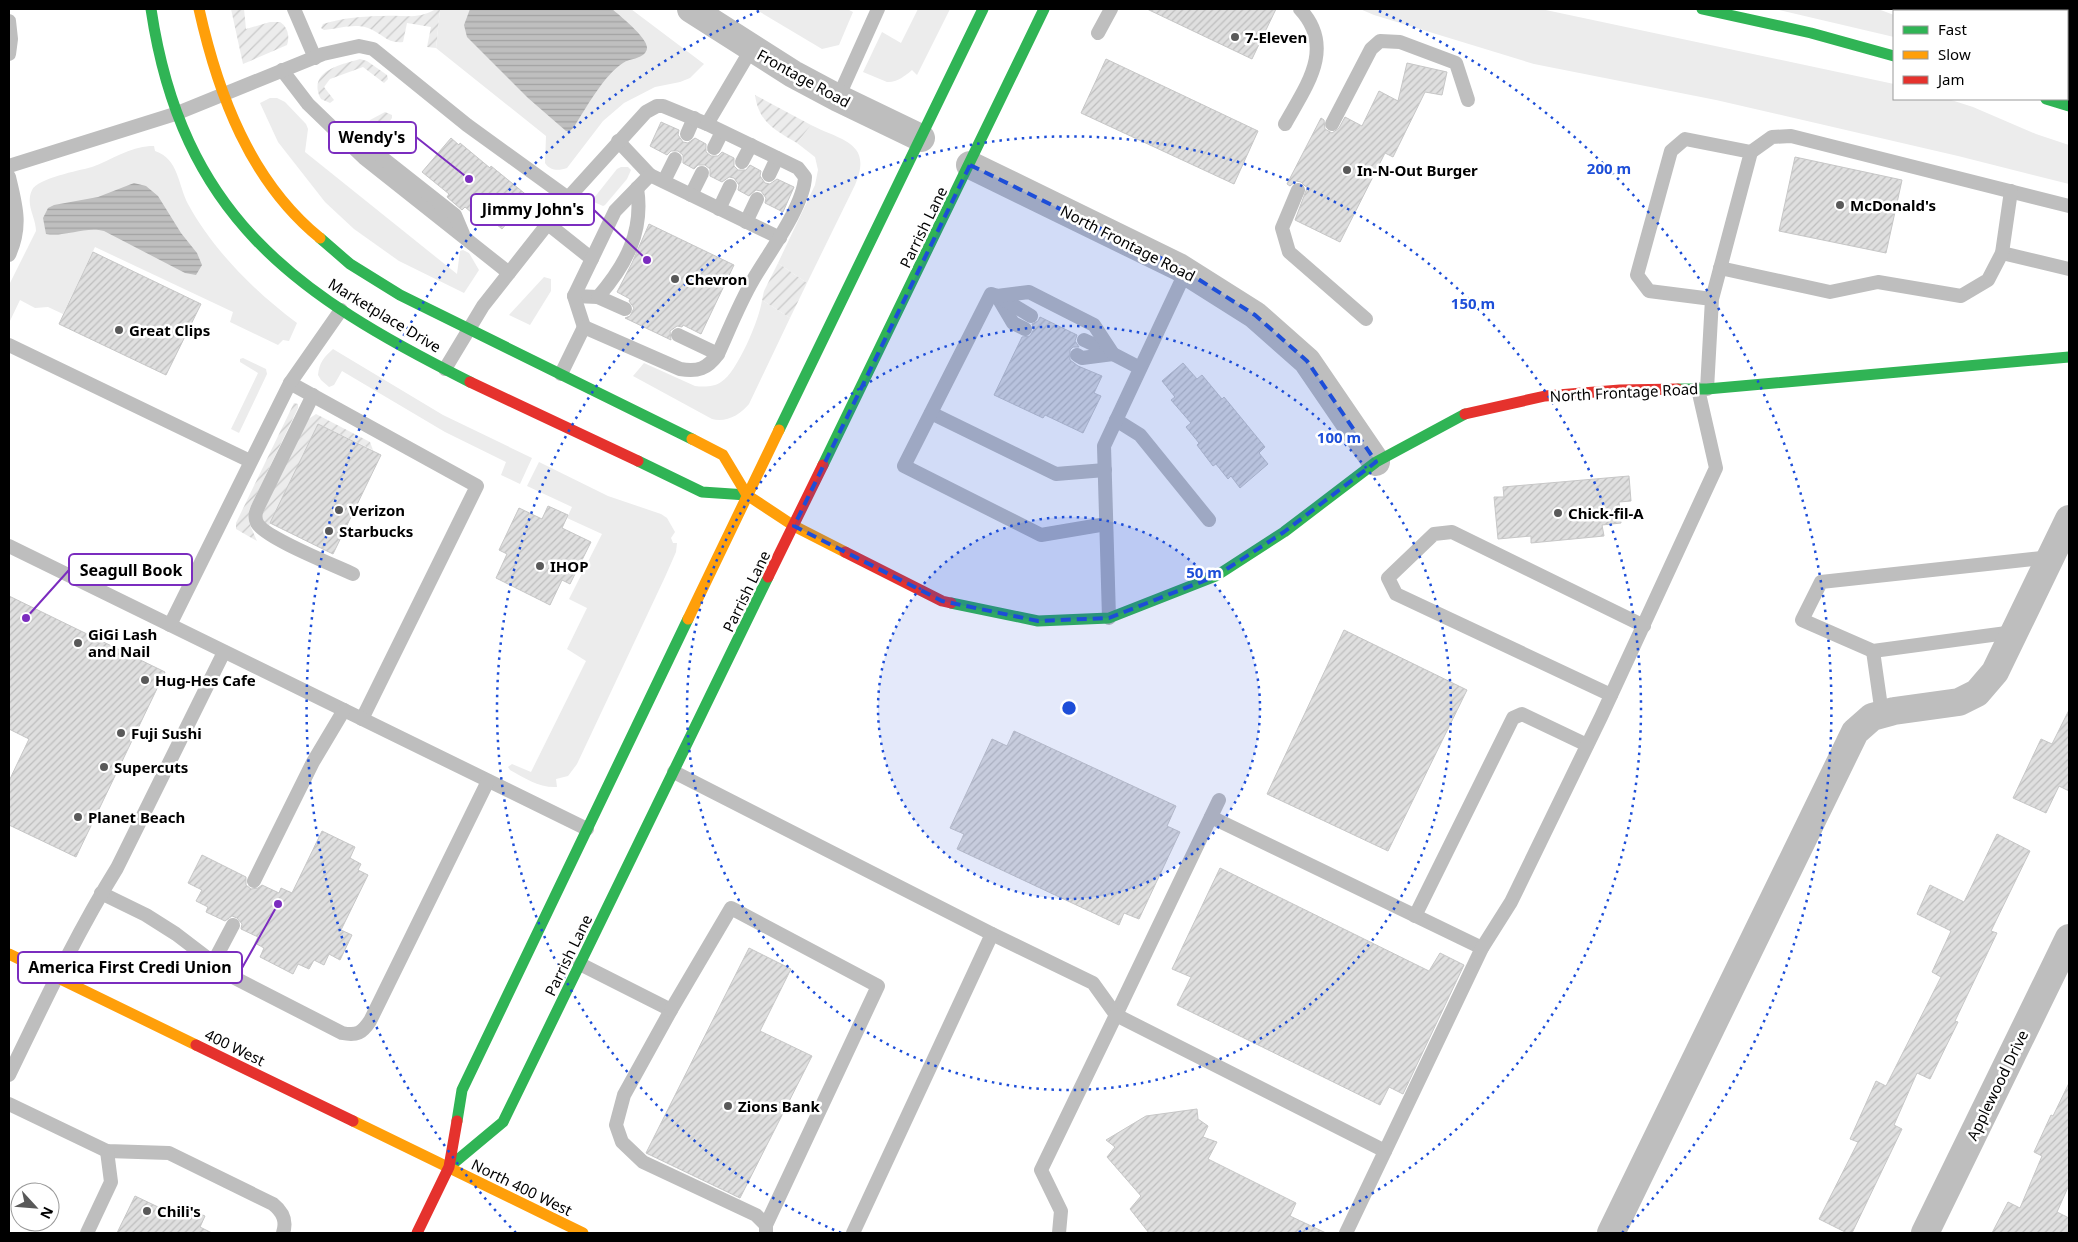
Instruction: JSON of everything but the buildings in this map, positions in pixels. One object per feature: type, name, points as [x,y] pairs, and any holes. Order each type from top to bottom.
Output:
[{"type":"main road","name":"Marketplace Drive","points":[[151,9],[157,54],[165,84],[175,114],[203,169],[232,214],[263,249],[299,279],[341,310],[445,369],[703,493],[747,495]]},
{"type":"main road","name":"Marketplace Drive","points":[[199,9],[211,65],[221,96],[234,126],[261,173],[284,204],[308,229],[361,271],[388,288],[723,455],[747,495],[794,526],[942,600],[1038,621],[1109,618],[1216,576],[1284,532],[1376,462]]},
{"type":"main road","name":"Parrish Lane","points":[[416,1233],[449,1167],[462,1090],[747,495],[983,9]]},
{"type":"main road","name":"Parrish Lane","points":[[449,1167],[503,1122],[970,165],[1044,9]]},
{"type":"main road","points":[[1702,9],[1811,33],[1893,56]]},
{"type":"main road","points":[[2049,100],[2069,106]]},
{"type":"main road","name":"North Frontage Road","points":[[1376,462],[1467,413],[1545,396],[1620,390],[1702,389],[2069,357]]},
{"type":"main road","name":"400 West","points":[[9,954],[449,1167]]},
{"type":"main road","name":"North 400 West","points":[[449,1167],[583,1233]]},
{"type":"street","name":"Frontage Road","points":[[699,11],[752,48],[838,98],[921,138]]},
{"type":"street","name":"North Frontage Road","points":[[970,165],[1186,271],[1254,315],[1307,362],[1376,462]]},
{"type":"street","points":[[1611,1233],[1855,732],[1872,717],[1894,711],[1959,702],[1977,693],[1995,672],[2069,519]]},
{"type":"street","name":"Applewood Drive","points":[[1925,1233],[2069,938]]},
{"type":"lane","points":[[294,9],[315,58]]},
{"type":"lane","points":[[838,98],[878,9]]},
{"type":"lane","points":[[1098,33],[1111,9]]},
{"type":"lane","points":[[1285,124],[1314,70],[1317,44],[1310,20],[1300,9]]},
{"type":"lane","points":[[9,21],[11,39],[9,54]]},
{"type":"lane","points":[[1332,124],[1371,49],[1380,41],[1400,42],[1456,63],[1468,100]]},
{"type":"lane","points":[[9,166],[175,114],[282,70],[315,58],[360,46],[373,49],[467,125],[568,198]]},
{"type":"lane","points":[[687,134],[701,121],[752,48]]},
{"type":"lane","points":[[282,70],[308,104],[343,139],[363,140],[455,215],[464,236],[509,273]]},
{"type":"lane","points":[[445,369],[483,306],[568,198],[646,112],[658,106],[671,108],[798,168],[805,177],[802,192],[780,238],[752,281],[718,354],[711,363],[702,369],[692,371],[680,368],[584,327]]},
{"type":"lane","points":[[714,148],[722,132]]},
{"type":"lane","points":[[1346,1233],[1482,948],[1511,902],[1587,745],[1716,468],[1702,389],[1712,299],[1751,152],[1772,137],[1791,136],[2069,206]]},
{"type":"lane","points":[[1712,299],[1649,291],[1637,275],[1671,151],[1685,139],[1751,152]]},
{"type":"lane","points":[[618,141],[650,175],[780,238]]},
{"type":"lane","points":[[742,162],[751,145]]},
{"type":"lane","points":[[769,175],[777,158]]},
{"type":"lane","points":[[664,181],[674,159]]},
{"type":"lane","points":[[692,195],[702,173]]},
{"type":"lane","points":[[561,374],[584,327],[574,296],[615,211],[650,175]]},
{"type":"lane","points":[[9,177],[18,219],[17,234],[9,255]]},
{"type":"lane","points":[[719,209],[730,186]]},
{"type":"lane","points":[[598,297],[616,276],[636,234],[639,203],[637,188]]},
{"type":"lane","points":[[1298,190],[1282,228],[1289,252],[1366,319]]},
{"type":"lane","points":[[1720,268],[1830,292],[1878,282],[1961,296],[1988,280],[2002,253],[2011,191]]},
{"type":"lane","points":[[746,222],[757,199]]},
{"type":"lane","points":[[548,224],[592,259]]},
{"type":"lane","points":[[2002,253],[2069,269]]},
{"type":"lane","points":[[1109,618],[1104,446],[1186,271]]},
{"type":"lane","points":[[994,295],[1028,292],[1094,325],[1113,354]]},
{"type":"lane","points":[[994,295],[1032,316]]},
{"type":"lane","points":[[994,295],[1013,323],[1025,329]]},
{"type":"lane","points":[[994,295],[930,413],[904,466],[1041,534],[1106,524]]},
{"type":"lane","points":[[574,296],[598,297],[625,309]]},
{"type":"lane","points":[[170,626],[290,383],[341,310]]},
{"type":"lane","points":[[678,335],[718,354]]},
{"type":"lane","points":[[1084,340],[1140,368]]},
{"type":"lane","points":[[9,345],[250,461]]},
{"type":"lane","points":[[1077,355],[1082,358],[1113,354]]},
{"type":"lane","points":[[290,383],[477,486],[362,719]]},
{"type":"lane","points":[[313,396],[259,505],[256,512],[256,521],[268,534],[353,574]]},
{"type":"lane","points":[[930,413],[1056,474],[1104,470]]},
{"type":"lane","points":[[1116,420],[1140,435],[1210,520]]},
{"type":"lane","points":[[1611,695],[1396,594],[1388,578],[1434,534],[1452,532],[1644,626]]},
{"type":"lane","points":[[9,546],[587,829]]},
{"type":"lane","points":[[2014,632],[1873,651],[1802,620],[1821,582],[2051,557]]},
{"type":"lane","points":[[1873,651],[1882,714]]},
{"type":"lane","points":[[9,1075],[57,977],[101,893],[117,868],[224,652]]},
{"type":"lane","points":[[254,881],[313,762],[344,710]]},
{"type":"lane","points":[[1415,916],[1513,718],[1522,714],[1587,745]]},
{"type":"lane","points":[[674,772],[1092,983],[1116,1015],[1385,1151]]},
{"type":"lane","points":[[101,893],[146,915],[169,929],[213,964],[251,988],[342,1034],[356,1035],[362,1032],[370,1021],[488,781]]},
{"type":"lane","points":[[1059,1233],[1062,1211],[1041,1170],[1218,800]]},
{"type":"lane","points":[[1211,817],[1482,948]]},
{"type":"lane","points":[[731,908],[878,986],[766,1229],[756,1215],[642,1162],[622,1142],[616,1125],[624,1096],[671,1010],[731,908]]},
{"type":"lane","points":[[213,964],[233,925]]},
{"type":"lane","points":[[853,1233],[992,934]]},
{"type":"lane","points":[[580,964],[671,1010]]},
{"type":"lane","points":[[9,1104],[107,1151],[169,1153],[273,1204],[282,1212],[284,1218],[283,1233]]},
{"type":"lane","points":[[87,1233],[111,1182],[107,1151]]},
{"type":"highlighted area","points":[[970,165],[1179,267],[1255,315],[1307,361],[1376,462],[1284,532],[1216,576],[1109,618],[1038,621],[942,601],[794,526]]},
{"type":"shaded area","points":[[231,9],[244,9],[246,29],[270,22],[280,22],[288,32],[287,45],[243,64]]},
{"type":"shaded area","points":[[440,9],[631,9],[704,64],[690,78],[655,87],[624,103],[603,121],[567,168],[555,170],[549,168],[545,163],[546,136],[436,48]]},
{"type":"shaded area","points":[[440,9],[436,48],[427,47],[431,27],[407,23],[403,42],[389,40],[373,30],[363,27],[352,26],[324,30],[321,28],[323,24],[345,19],[369,16],[417,16]]},
{"type":"shaded area","points":[[470,9],[612,9],[638,33],[647,48],[644,54],[626,61],[609,75],[574,127],[570,131],[566,131],[528,98],[467,37],[464,25]]},
{"type":"shaded area","points":[[755,9],[847,9],[853,12],[839,45],[822,49]]},
{"type":"shaded area","points":[[918,9],[950,9],[917,75],[912,70],[897,80],[887,82],[863,72],[882,32],[901,43]]},
{"type":"shaded area","points":[[1360,9],[1541,9],[1893,84],[1893,100],[1951,100],[2069,145],[2069,184],[1958,156],[1716,100],[1534,64],[1374,15]]},
{"type":"shaded area","points":[[1775,9],[1878,9],[1893,15],[1893,37]]},
{"type":"shaded area","points":[[360,59],[367,61],[387,75],[388,79],[384,83],[363,67],[330,79],[324,87],[334,100],[330,103],[321,99],[318,82],[322,76],[335,67]]},
{"type":"shaded area","points":[[755,95],[811,125],[797,143],[769,125],[760,112]]},
{"type":"shaded area","points":[[270,98],[277,98],[285,102],[306,124],[308,129],[305,152],[457,274],[460,251],[463,250],[469,253],[479,270],[464,293],[399,261],[354,229],[325,202],[278,142],[260,103]]},
{"type":"shaded area","points":[[385,112],[392,115],[392,118],[380,135],[392,144],[387,152],[368,136],[366,128],[370,120]]},
{"type":"shaded area","points":[[811,125],[852,145],[860,160],[860,171],[807,283],[778,263],[815,185],[818,170],[815,157],[797,143]]},
{"type":"shaded area","points":[[154,146],[155,151],[169,160],[173,166],[188,204],[222,254],[266,298],[297,323],[289,341],[283,340],[278,345],[230,322],[233,312],[95,247],[63,314],[48,307],[35,308],[20,300],[9,323],[9,285],[36,231],[30,206],[32,190],[42,182],[50,179],[92,167],[128,151]]},
{"type":"shaded area","points":[[628,167],[631,170],[627,179],[605,205],[594,202],[594,198],[617,169]]},
{"type":"shaded area","points":[[134,183],[146,186],[158,196],[181,233],[197,253],[202,265],[196,275],[185,273],[104,231],[90,230],[53,235],[46,234],[43,218],[48,208],[54,205],[98,197]]},
{"type":"shaded area","points":[[778,263],[807,283],[790,318],[762,300],[764,291]]},
{"type":"shaded area","points":[[544,277],[551,279],[551,291],[530,325],[509,315]]},
{"type":"shaded area","points":[[762,300],[790,318],[749,404],[737,415],[722,420],[712,419],[633,376],[644,363],[695,386],[718,384],[734,368],[747,344]]},
{"type":"shaded area","points":[[333,349],[443,415],[532,458],[520,484],[501,475],[506,462],[445,432],[342,371],[334,385],[329,387],[318,375],[322,360]]},
{"type":"shaded area","points":[[243,358],[266,369],[267,374],[239,433],[231,429],[258,373],[240,362],[240,359]]},
{"type":"shaded area","points":[[294,403],[298,404],[298,408],[249,510],[250,525],[257,541],[236,529],[236,523]]},
{"type":"shaded area","points":[[316,414],[370,442],[373,450],[318,424],[269,526],[263,520],[263,512],[307,420]]},
{"type":"shaded area","points":[[539,462],[608,496],[661,514],[667,518],[675,532],[671,538],[673,543],[677,543],[676,552],[665,577],[577,764],[568,776],[556,779],[557,787],[544,786],[532,782],[508,767],[512,764],[531,772],[586,661],[567,649],[587,608],[569,599],[602,534],[567,518],[572,507],[527,486]]},
{"type":"traffic: fast","points":[[151,9],[166,81],[189,142],[219,195],[256,240],[300,280],[350,316],[470,382]]},
{"type":"traffic: fast","points":[[779,430],[983,9]]},
{"type":"traffic: fast","points":[[823,465],[1044,9]]},
{"type":"traffic: fast","points":[[1702,9],[1811,33],[1893,56]]},
{"type":"traffic: fast","points":[[2049,100],[2069,106]]},
{"type":"traffic: fast","points":[[320,238],[350,264],[400,295],[692,439]]},
{"type":"traffic: fast","points":[[1678,389],[1707,389],[2069,357]]},
{"type":"traffic: fast","points":[[951,603],[1038,621],[1109,618],[1216,576],[1284,532],[1376,462],[1465,414]]},
{"type":"traffic: fast","points":[[638,461],[702,492],[747,495]]},
{"type":"traffic: fast","points":[[449,1167],[503,1122],[768,577]]},
{"type":"traffic: fast","points":[[457,1121],[462,1090],[688,619]]},
{"type":"traffic: slow","points":[[199,9],[216,73],[240,134],[274,190],[295,215],[320,238]]},
{"type":"traffic: slow","points":[[688,619],[779,430]]},
{"type":"traffic: slow","points":[[692,439],[723,455],[747,495],[794,526],[845,552]]},
{"type":"traffic: slow","points":[[9,954],[196,1045]]},
{"type":"traffic: slow","points":[[353,1121],[583,1233]]},
{"type":"traffic: jam","points":[[470,382],[638,461]]},
{"type":"traffic: jam","points":[[1465,414],[1545,396],[1620,390],[1678,389]]},
{"type":"traffic: jam","points":[[768,577],[823,465]]},
{"type":"traffic: jam","points":[[845,552],[942,601],[951,603]]},
{"type":"traffic: jam","points":[[196,1045],[353,1121]]},
{"type":"traffic: jam","points":[[417,1233],[449,1167],[457,1121]]},
{"type":"place","name":"7-Eleven","points":[[1235,37]]},
{"type":"place","name":"In-N-Out Burger","points":[[1347,170]]},
{"type":"place","name":"Wendy's","points":[[469,179]]},
{"type":"place","name":"McDonald's","points":[[1840,205]]},
{"type":"place","name":"Jimmy John's","points":[[647,260]]},
{"type":"place","name":"Chevron","points":[[675,279]]},
{"type":"place","name":"Great Clips","points":[[119,330]]},
{"type":"place","name":"Verizon","points":[[339,510]]},
{"type":"place","name":"Chick-fil-A","points":[[1558,513]]},
{"type":"place","name":"Starbucks","points":[[329,531]]},
{"type":"place","name":"IHOP","points":[[540,566]]},
{"type":"place","name":"Seagull Book","points":[[26,618]]},
{"type":"place","name":"GiGi Lash and Nail","points":[[78,643]]},
{"type":"place","name":"Hug-Hes Cafe","points":[[145,680]]},
{"type":"place","name":"Fuji Sushi","points":[[121,733]]},
{"type":"place","name":"Supercuts","points":[[104,767]]},
{"type":"place","name":"Planet Beach","points":[[78,817]]},
{"type":"place","name":"America First Credi Union","points":[[278,904]]},
{"type":"place","name":"Zions Bank","points":[[728,1106]]},
{"type":"place","name":"Chili's","points":[[147,1211]]}]
